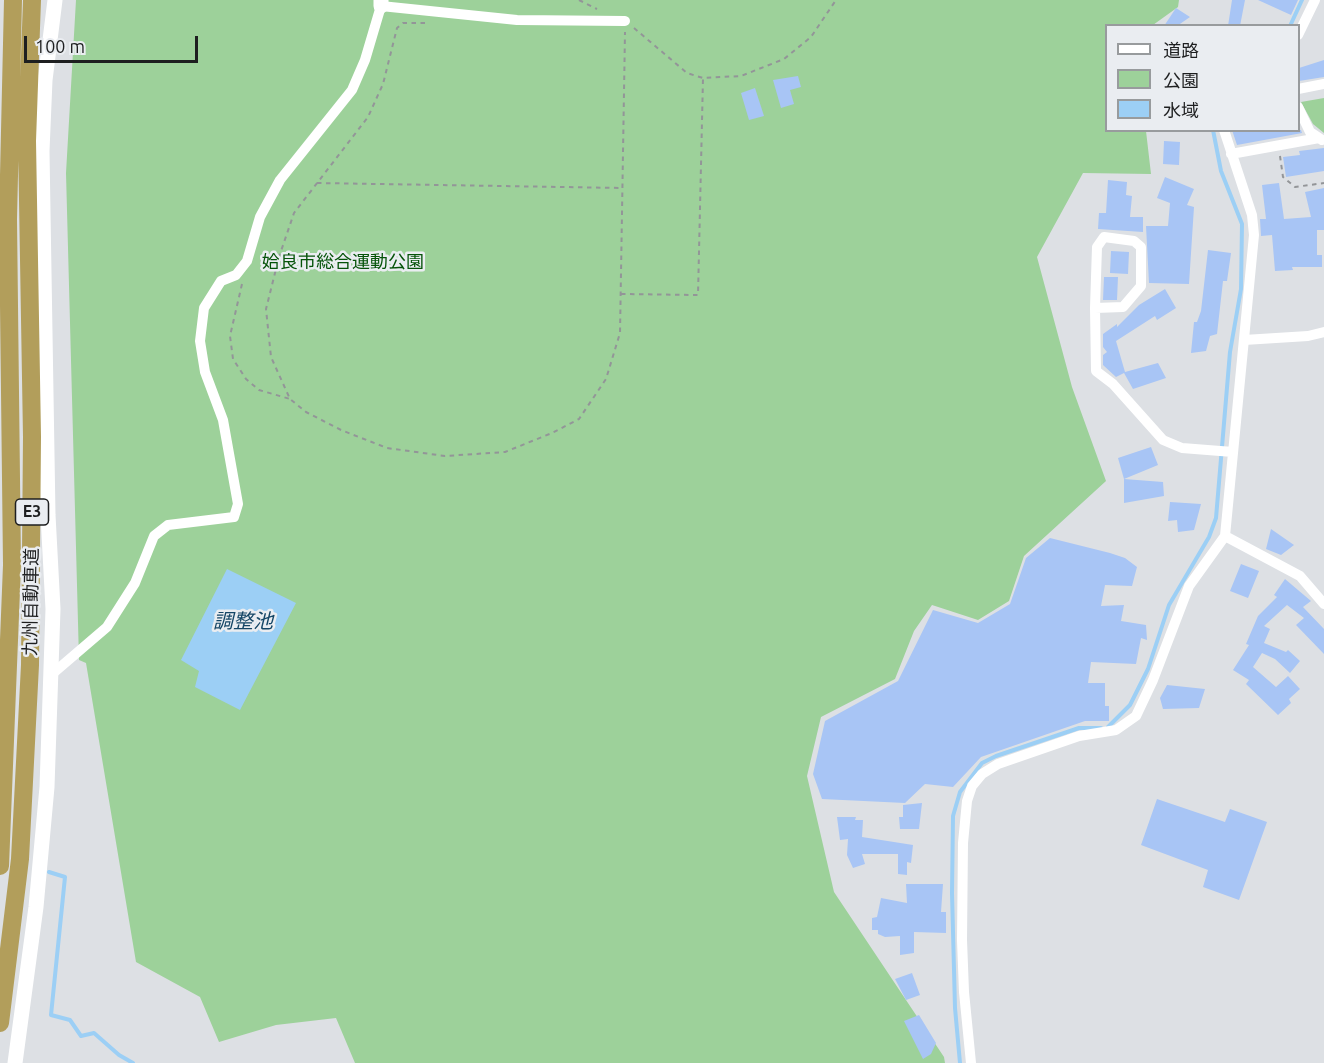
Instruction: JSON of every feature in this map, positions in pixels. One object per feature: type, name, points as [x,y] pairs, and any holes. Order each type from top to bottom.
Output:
[{"type":"highway","name":"九州自動車道","points":[[0,866],[12,565],[8,219],[13,0]]},
{"type":"highway","name":"九州自動車道","points":[[0,1023],[20,858],[30,665],[32,449],[27,141],[32,0]]},
{"type":"street","points":[[15,1063],[47,787],[53,609],[48,515],[42,151],[45,80],[55,0]]},
{"type":"street","points":[[1300,33],[1314,0]]},
{"type":"street","points":[[51,675],[107,627],[135,583],[154,536],[168,525],[234,517],[238,504],[235,481],[223,420],[205,372],[200,340],[204,308],[221,281],[236,275],[247,261],[260,217],[280,180],[352,90],[365,60],[381,3],[517,20],[625,21]]},
{"type":"street","points":[[1300,89],[1324,84]]},
{"type":"street","points":[[1300,109],[1310,132],[1322,140]]},
{"type":"street","points":[[971,1063],[964,992],[962,940],[963,843],[967,801],[972,786],[982,774],[998,764],[1079,736],[1116,730],[1136,716],[1154,680],[1190,586],[1225,536],[1245,340],[1253,225],[1245,191],[1225,132]]},
{"type":"street","points":[[1231,154],[1322,140]]},
{"type":"street","points":[[1095,308],[1124,307],[1141,286],[1141,247],[1134,241],[1104,237],[1097,247],[1095,308],[1096,371],[1113,384],[1163,440],[1182,448],[1233,452]]},
{"type":"street","points":[[1245,340],[1308,336],[1324,332]]},
{"type":"street","points":[[1225,536],[1300,576],[1324,604]]},
{"type":"path","points":[[579,0],[598,10]]},
{"type":"path","points":[[625,21],[687,73],[703,78],[741,76],[784,59],[811,37],[836,0]]},
{"type":"path","points":[[247,261],[230,336],[233,359],[246,379],[259,390],[290,399],[306,412],[332,425],[387,448],[446,456],[505,452],[579,419],[606,379],[620,333],[625,21]]},
{"type":"path","points":[[290,399],[271,357],[266,309],[279,257],[294,213],[368,117],[383,84],[397,28],[403,23],[435,22]]},
{"type":"path","points":[[621,294],[698,295],[703,78]]},
{"type":"path","points":[[1278,146],[1283,177],[1295,187],[1324,183]]},
{"type":"path","points":[[317,183],[623,188]]},
{"type":"green space","name":"姶良市総合運動公園","points":[[76,0],[1179,0],[1178,7],[1154,24],[1105,24],[1105,132],[1146,132],[1151,174],[1083,173],[1037,257],[1072,387],[1106,481],[1024,556],[1009,601],[978,620],[932,605],[914,631],[895,679],[821,717],[807,776],[834,892],[944,1057],[945,1063],[355,1063],[336,1018],[276,1025],[219,1042],[200,997],[136,962],[86,663],[79,660],[66,173]]},
{"type":"green space","points":[[1324,98],[1324,133],[1313,124],[1301,102]]},
{"type":"water","name":"調整池","points":[[227,569],[296,603],[240,710],[195,687],[199,671],[181,660]]},
{"type":"building","points":[[1232,0],[1245,0],[1240,24],[1228,24]]},
{"type":"building","points":[[1258,0],[1298,0],[1291,15]]},
{"type":"building","points":[[1176,8],[1190,17],[1180,24],[1165,24]]},
{"type":"building","points":[[1324,60],[1324,77],[1300,81],[1300,68]]},
{"type":"building","points":[[798,76],[801,87],[790,90],[794,104],[781,108],[773,80]]},
{"type":"building","points":[[755,88],[764,116],[749,120],[741,93]]},
{"type":"building","points":[[1301,130],[1302,133],[1237,145],[1233,132],[1300,132]]},
{"type":"building","points":[[1164,141],[1180,142],[1179,165],[1163,164]]},
{"type":"building","points":[[1324,148],[1324,171],[1286,177],[1283,157],[1300,155],[1299,151]]},
{"type":"building","points":[[1165,177],[1194,189],[1187,205],[1194,207],[1189,284],[1149,283],[1146,226],[1168,226],[1170,203],[1157,198]]},
{"type":"building","points":[[1108,180],[1127,182],[1126,195],[1132,196],[1130,217],[1143,217],[1143,232],[1098,229],[1099,213],[1106,213]]},
{"type":"building","points":[[1279,183],[1284,219],[1311,217],[1305,192],[1324,188],[1324,230],[1317,230],[1317,255],[1322,255],[1322,267],[1292,267],[1293,270],[1275,271],[1272,235],[1261,236],[1260,219],[1266,219],[1262,185]]},
{"type":"building","points":[[1208,250],[1231,253],[1227,281],[1223,281],[1217,334],[1210,336],[1206,351],[1191,353],[1194,322],[1197,322],[1201,311]]},
{"type":"building","points":[[1111,251],[1129,252],[1128,274],[1110,273]]},
{"type":"building","points":[[1104,277],[1118,277],[1117,300],[1103,300]]},
{"type":"building","points":[[1165,289],[1176,308],[1157,320],[1155,316],[1116,341],[1125,372],[1158,363],[1166,378],[1133,389],[1124,373],[1116,377],[1103,365],[1103,355],[1107,352],[1103,347],[1103,334],[1117,324],[1117,327],[1139,305]]},
{"type":"building","points":[[1151,447],[1158,465],[1124,479],[1118,458]]},
{"type":"building","points":[[1124,479],[1163,482],[1164,496],[1124,503]]},
{"type":"building","points":[[1170,502],[1201,504],[1194,530],[1178,532],[1177,520],[1168,521]]},
{"type":"building","points":[[1271,529],[1294,545],[1281,555],[1266,549]]},
{"type":"building","points":[[1050,538],[1125,558],[1137,567],[1132,586],[1105,585],[1101,606],[1124,605],[1121,621],[1146,625],[1147,640],[1141,638],[1136,664],[1091,662],[1088,683],[1105,683],[1105,706],[1109,706],[1109,721],[1085,721],[981,757],[953,787],[925,784],[905,803],[822,799],[813,774],[825,721],[898,681],[933,610],[978,623],[1010,604],[1026,558]]},
{"type":"building","points":[[1241,564],[1259,571],[1248,598],[1230,591]]},
{"type":"building","points":[[1285,579],[1311,601],[1303,607],[1324,629],[1324,654],[1296,625],[1304,618],[1287,605],[1264,626],[1270,629],[1264,643],[1286,652],[1288,650],[1300,661],[1290,673],[1275,659],[1262,653],[1253,667],[1276,687],[1288,676],[1300,689],[1289,699],[1291,703],[1278,715],[1246,684],[1249,680],[1233,670],[1249,645],[1246,644],[1258,616],[1277,597],[1274,595]]},
{"type":"building","points":[[1167,685],[1205,689],[1199,708],[1163,709],[1160,698]]},
{"type":"building","points":[[1157,799],[1225,822],[1230,809],[1267,822],[1239,900],[1203,887],[1208,870],[1141,845]]},
{"type":"building","points":[[922,803],[919,829],[900,829],[899,817],[903,817],[903,805]]},
{"type":"building","points":[[837,817],[856,817],[855,820],[863,820],[862,837],[913,845],[911,863],[907,862],[907,875],[898,874],[898,854],[862,854],[865,864],[853,868],[847,855],[848,839],[840,840]]},
{"type":"building","points":[[906,884],[943,884],[941,912],[946,912],[946,933],[914,932],[914,953],[900,955],[900,936],[885,937],[878,934],[878,930],[872,930],[872,918],[877,917],[881,898],[907,903]]},
{"type":"building","points":[[912,973],[920,995],[906,1000],[895,979]]},
{"type":"building","points":[[919,1015],[936,1043],[931,1054],[923,1059],[904,1021]]},
{"type":"waterway","points":[[1291,24],[1302,0]]},
{"type":"waterway","points":[[1108,727],[1130,705],[1148,669],[1169,605],[1209,537],[1216,518],[1230,352],[1241,289],[1242,224],[1221,171],[1213,132]]},
{"type":"waterway","points":[[960,1063],[955,1008],[952,893],[953,816],[960,792],[982,763],[996,756],[1079,728],[1101,728]]},
{"type":"waterway","points":[[49,872],[65,877],[51,1015],[70,1020],[81,1036],[94,1033],[119,1055],[133,1063]]}]
